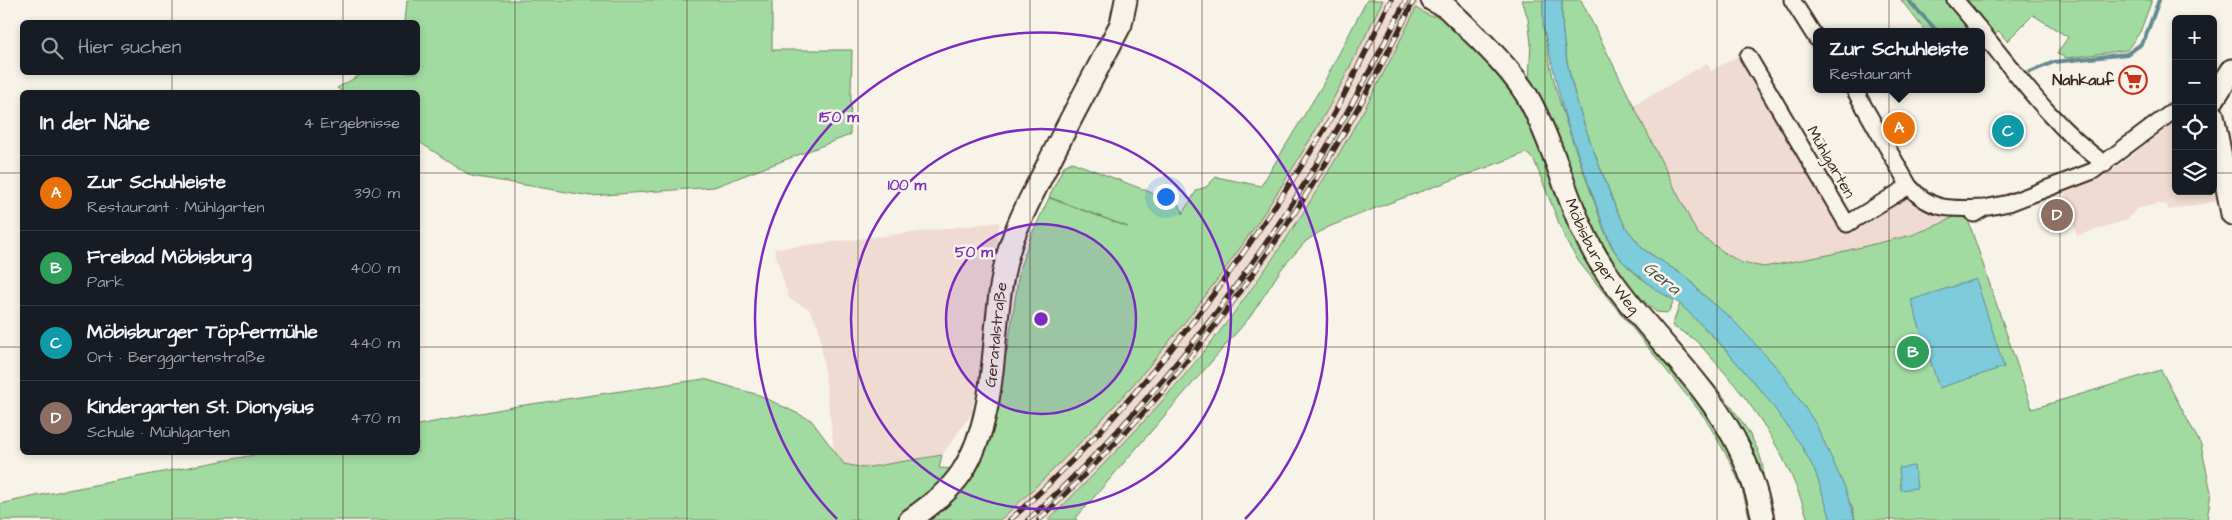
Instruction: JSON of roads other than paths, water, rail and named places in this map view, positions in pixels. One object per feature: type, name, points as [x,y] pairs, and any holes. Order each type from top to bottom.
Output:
[{"type":"street","name":"Geratalstraße","points":[[910,520],[947,490],[973,454],[982,428],[1002,276],[1011,244],[1042,175],[1121,24],[1126,0]]},
{"type":"street","points":[[1792,0],[1813,33]]},
{"type":"street","points":[[1955,0],[1979,28]]},
{"type":"street","name":"Möbisburger Weg","points":[[1443,2],[1519,84],[1531,103],[1576,219],[1608,276],[1700,388],[1720,417],[1740,450],[1756,490],[1763,520]]},
{"type":"street","points":[[1985,35],[2049,114],[2087,151],[2105,164]]},
{"type":"street","name":"Mühlgarten","points":[[1748,56],[1847,224],[1909,186]]},
{"type":"street","points":[[2217,94],[2232,70]]},
{"type":"street","points":[[1856,93],[1909,186],[1917,196],[1932,205],[1946,209],[1979,211],[2008,203],[2083,176],[2105,164],[2172,112]]},
{"type":"street","points":[[2217,136],[2232,214]]},
{"type":"water","name":"Gera","points":[[1543,0],[1562,0],[1562,27],[1566,54],[1578,107],[1616,209],[1627,229],[1643,249],[1689,279],[1700,292],[1733,320],[1781,372],[1816,424],[1845,488],[1855,520],[1831,520],[1815,471],[1801,445],[1764,394],[1716,339],[1680,304],[1655,289],[1624,263],[1614,250],[1605,230],[1565,117],[1543,27]]},
{"type":"water","points":[[1976,279],[2004,367],[1939,388],[1911,300]]},
{"type":"water","points":[[1914,466],[1917,488],[1901,490],[1899,468]]},
{"type":"waterway","points":[[1908,0],[1934,28]]},
{"type":"waterway","points":[[2030,72],[2054,62],[2127,54],[2140,45],[2145,38],[2159,0]]},
{"type":"railway","points":[[1010,520],[1047,486],[1116,414],[1211,298],[1321,136],[1344,95],[1391,0]]},
{"type":"railway","points":[[1028,520],[1086,464],[1141,405],[1193,343],[1241,278],[1287,211],[1330,142],[1406,0]]},
{"type":"railway","points":[[1039,520],[1146,410],[1233,302],[1299,205],[1360,105],[1414,0]]},
{"type":"place","name":"Nahkauf","points":[[2133,80]]},
{"type":"place","name":"Zur Schuhleiste","points":[[1899,128]]},
{"type":"place","name":"Möbisburger Töpfermühle","points":[[2008,131]]},
{"type":"place","name":"Kindergarten St. Dionysius","points":[[2057,215]]},
{"type":"place","name":"Freibad Möbisburg","points":[[1913,352]]}]
